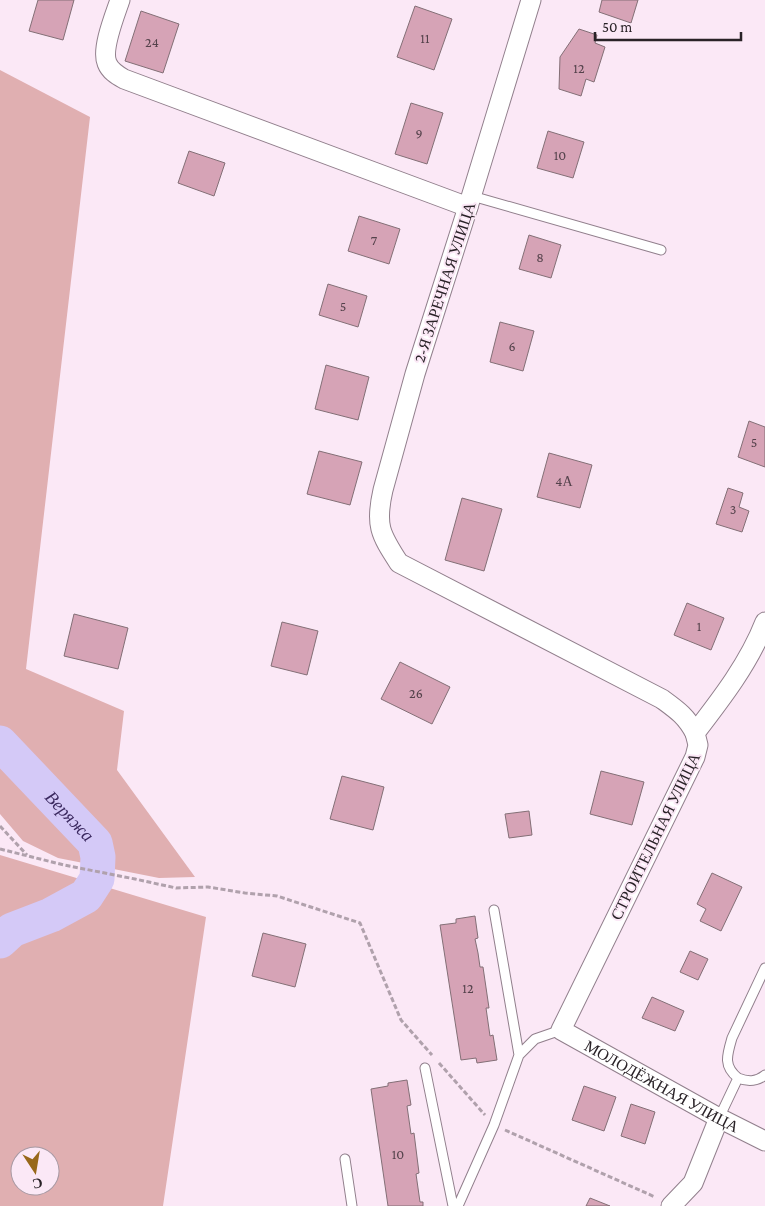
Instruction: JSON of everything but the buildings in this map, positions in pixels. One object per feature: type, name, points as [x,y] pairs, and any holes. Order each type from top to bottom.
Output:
[{"type":"street","points":[[120,0],[104,50],[106,62],[113,73],[124,79],[470,202]]},
{"type":"street","name":"2-Я ЗАРЕЧНАЯ УЛИЦА","points":[[530,0],[470,202],[415,374],[379,509],[379,525],[387,545],[399,563],[662,699],[682,714],[690,723],[695,733]]},
{"type":"street","name":"СТРОИТЕЛЬНАЯ УЛИЦА","points":[[560,1030],[695,757],[698,745],[695,733],[732,686],[759,638],[765,622]]},
{"type":"street","name":"МОЛОДЁЖНАЯ УЛИЦА","points":[[560,1030],[719,1118],[765,1141]]},
{"type":"street","points":[[672,1205],[693,1183],[719,1118]]},
{"type":"lane","points":[[470,202],[661,250]]},
{"type":"lane","points":[[494,910],[519,1055]]},
{"type":"lane","points":[[765,968],[732,1038],[728,1066],[731,1073],[738,1078],[750,1082],[756,1081],[765,1075]]},
{"type":"lane","points":[[458,1206],[494,1125],[519,1055],[535,1038],[560,1030]]},
{"type":"lane","points":[[425,1068],[453,1206]]},
{"type":"lane","points":[[719,1118],[738,1078]]},
{"type":"lane","points":[[345,1159],[352,1206]]},
{"type":"path","points":[[0,826],[27,856]]},
{"type":"path","points":[[0,849],[64,865],[176,888],[208,887],[277,896],[360,923],[401,1020],[494,1125],[672,1205]]},
{"type":"shaded area","points":[[0,70],[90,117],[26,669],[124,711],[117,770],[195,877],[159,878],[58,858],[23,841],[0,814]]},
{"type":"shaded area","points":[[0,855],[206,917],[163,1206],[0,1206]]},
{"type":"waterway","name":"Веряжа","points":[[0,743],[95,843],[98,857],[97,879],[86,896],[51,915],[12,930],[0,941]]}]
